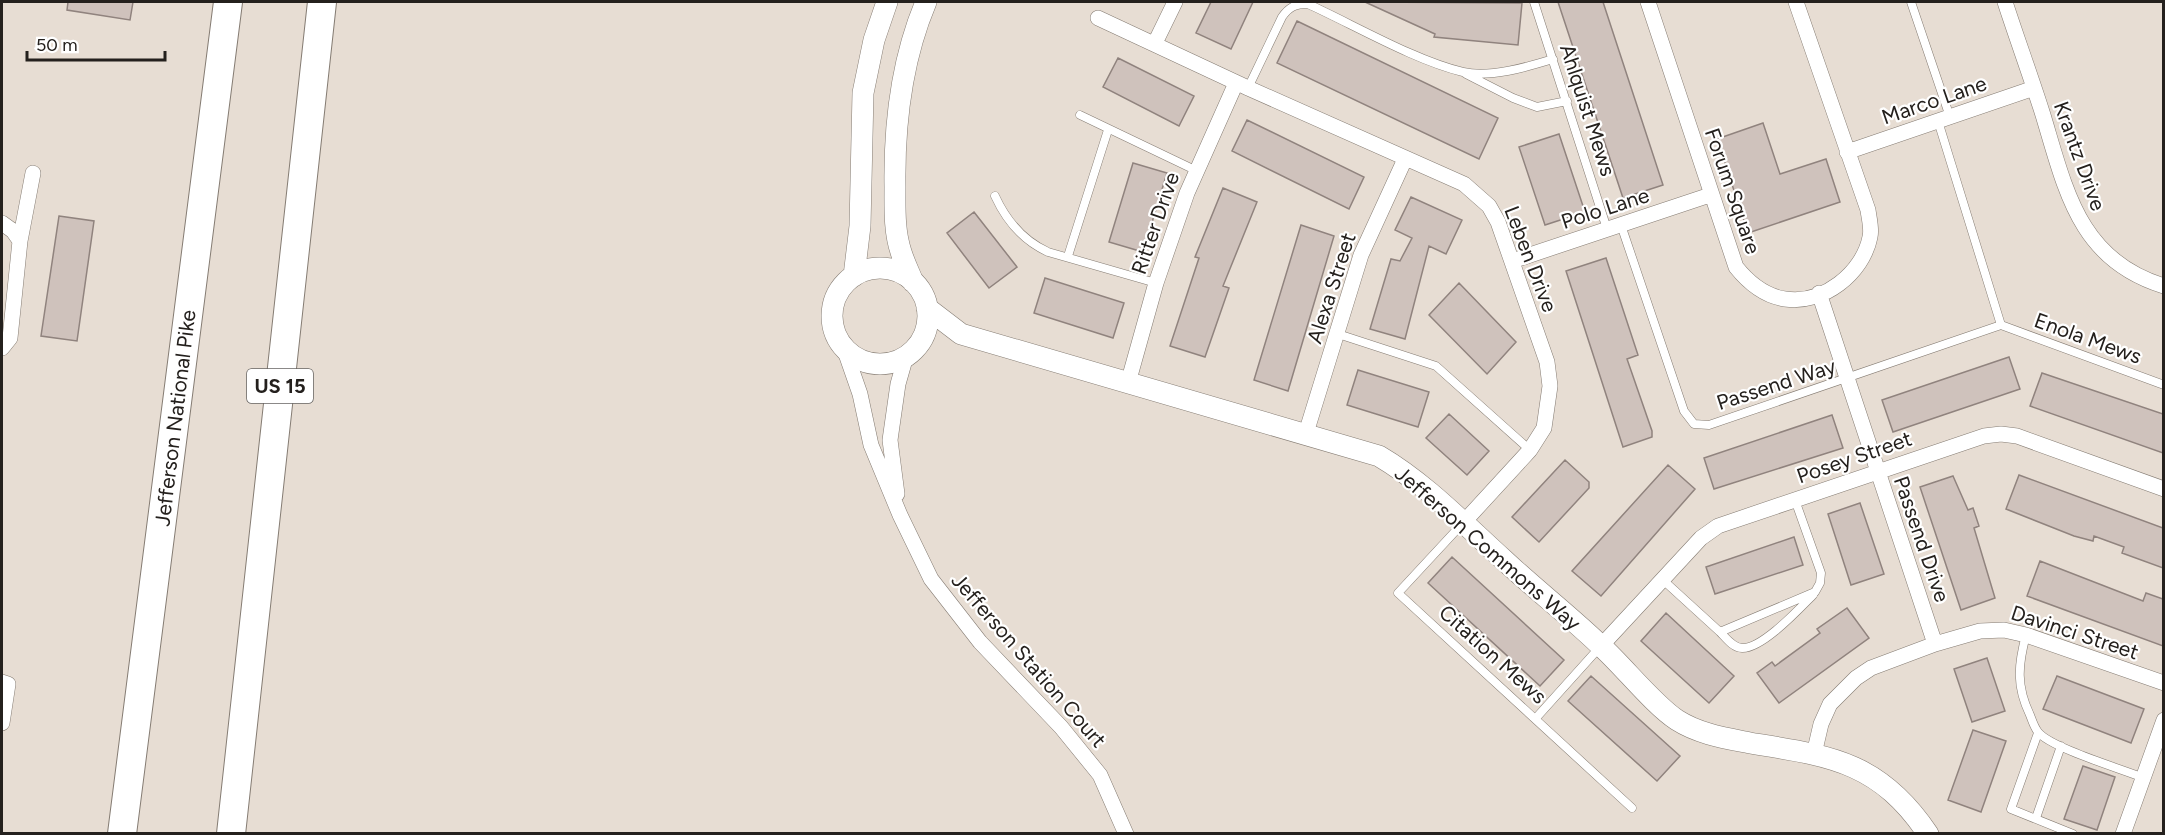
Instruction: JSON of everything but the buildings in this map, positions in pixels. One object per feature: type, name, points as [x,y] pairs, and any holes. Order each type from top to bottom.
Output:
[{"type":"highway","name":"Jefferson National Pike","points":[[122,834],[222,53],[226,2]]},
{"type":"highway","name":"US 15","points":[[231,834],[322,2]]},
{"type":"street","points":[[854,276],[860,226],[863,93],[874,40],[887,2]]},
{"type":"street","points":[[913,282],[900,250],[895,220],[896,119],[910,46],[926,2]]},
{"type":"street","points":[[1155,42],[1175,2]]},
{"type":"street","name":"Forum Square","points":[[1648,2],[1730,256],[1746,280],[1759,289],[1785,299],[1800,299],[1840,284],[1857,268],[1871,235],[1868,210],[1796,2]]},
{"type":"street","name":"Krantz Drive","points":[[2008,3],[2078,219],[2111,260],[2142,279],[2163,286]]},
{"type":"street","name":"Leben Drive","points":[[1098,18],[1464,184],[1489,206],[1498,222],[1547,362],[1550,386],[1544,428],[1530,450],[1464,523]]},
{"type":"street","name":"Ritter Drive","points":[[1128,383],[1156,283],[1195,170],[1242,85]]},
{"type":"street","name":"Marco Lane","points":[[1847,152],[2034,88]]},
{"type":"street","name":"Alexa Street","points":[[1306,433],[1366,243],[1405,159]]},
{"type":"street","points":[[2,348],[10,338],[20,241],[33,173]]},
{"type":"street","name":"Polo Lane","points":[[1512,261],[1710,195]]},
{"type":"street","points":[[2,223],[13,231],[20,241]]},
{"type":"street","points":[[885,268],[900,273],[913,282],[922,293],[928,319],[913,349],[894,362],[867,363],[844,348],[835,334],[833,307],[838,294],[854,276],[869,270],[885,268]]},
{"type":"street","name":"Passend Drive","points":[[1819,293],[1935,644]]},
{"type":"street","name":"Jefferson Commons Way","points":[[927,308],[962,334],[1379,456],[1403,471],[1464,523],[1601,646],[1676,719],[1702,732],[1728,739],[1841,760],[1869,773],[1892,789],[1915,814],[1928,834]]},
{"type":"street","name":"Jefferson Commons Way","points":[[913,349],[962,334]]},
{"type":"street","name":"Jefferson Station Court","points":[[844,348],[860,394],[870,445],[931,579],[980,642],[1061,727],[1100,775],[1126,834]]},
{"type":"street","name":"Jefferson Station Court","points":[[900,514],[890,440],[898,384],[913,349]]},
{"type":"street","name":"Posey Street","points":[[1601,646],[1701,538],[1718,526],[1984,436],[2001,434],[2017,436],[2163,489]]},
{"type":"street","name":"Davinci Street","points":[[1814,754],[1821,724],[1830,704],[1856,678],[1887,661],[1935,644],[1993,629],[2026,635],[2163,683]]},
{"type":"street","points":[[2,723],[5,683]]},
{"type":"street","points":[[2123,834],[2163,720]]},
{"type":"lane","name":"Ahlquist Mews","points":[[1534,2],[1567,101],[1614,227]]},
{"type":"lane","points":[[1911,2],[2001,325]]},
{"type":"lane","points":[[1242,85],[1288,9],[1298,4],[1308,4],[1425,59],[1465,73],[1513,98],[1537,107],[1567,101]]},
{"type":"lane","points":[[1465,73],[1517,71],[1553,59]]},
{"type":"lane","points":[[1080,115],[1195,170]]},
{"type":"lane","points":[[1068,256],[1108,130]]},
{"type":"lane","points":[[995,196],[1001,208],[1033,245],[1156,283]]},
{"type":"lane","name":"Passend Way","points":[[1614,227],[1684,411],[1694,424],[1709,425],[1847,380],[2001,325]]},
{"type":"lane","name":"Enola Mews","points":[[2001,325],[2163,385]]},
{"type":"lane","points":[[1338,334],[1436,366],[1530,450]]},
{"type":"lane","points":[[1663,580],[1734,646],[1744,649],[1757,643],[1786,621],[1815,592],[1820,583],[1821,573],[1796,500]]},
{"type":"lane","name":"Citation Mews","points":[[1464,523],[1398,592],[1632,808]]},
{"type":"lane","points":[[1720,632],[1815,592]]},
{"type":"lane","points":[[2026,635],[2019,663],[2018,681],[2025,705],[2038,733],[2061,746],[2144,777]]},
{"type":"lane","points":[[1536,718],[1601,646]]},
{"type":"lane","points":[[2038,733],[2011,809],[2073,834]]},
{"type":"lane","points":[[2036,818],[2061,746]]}]
